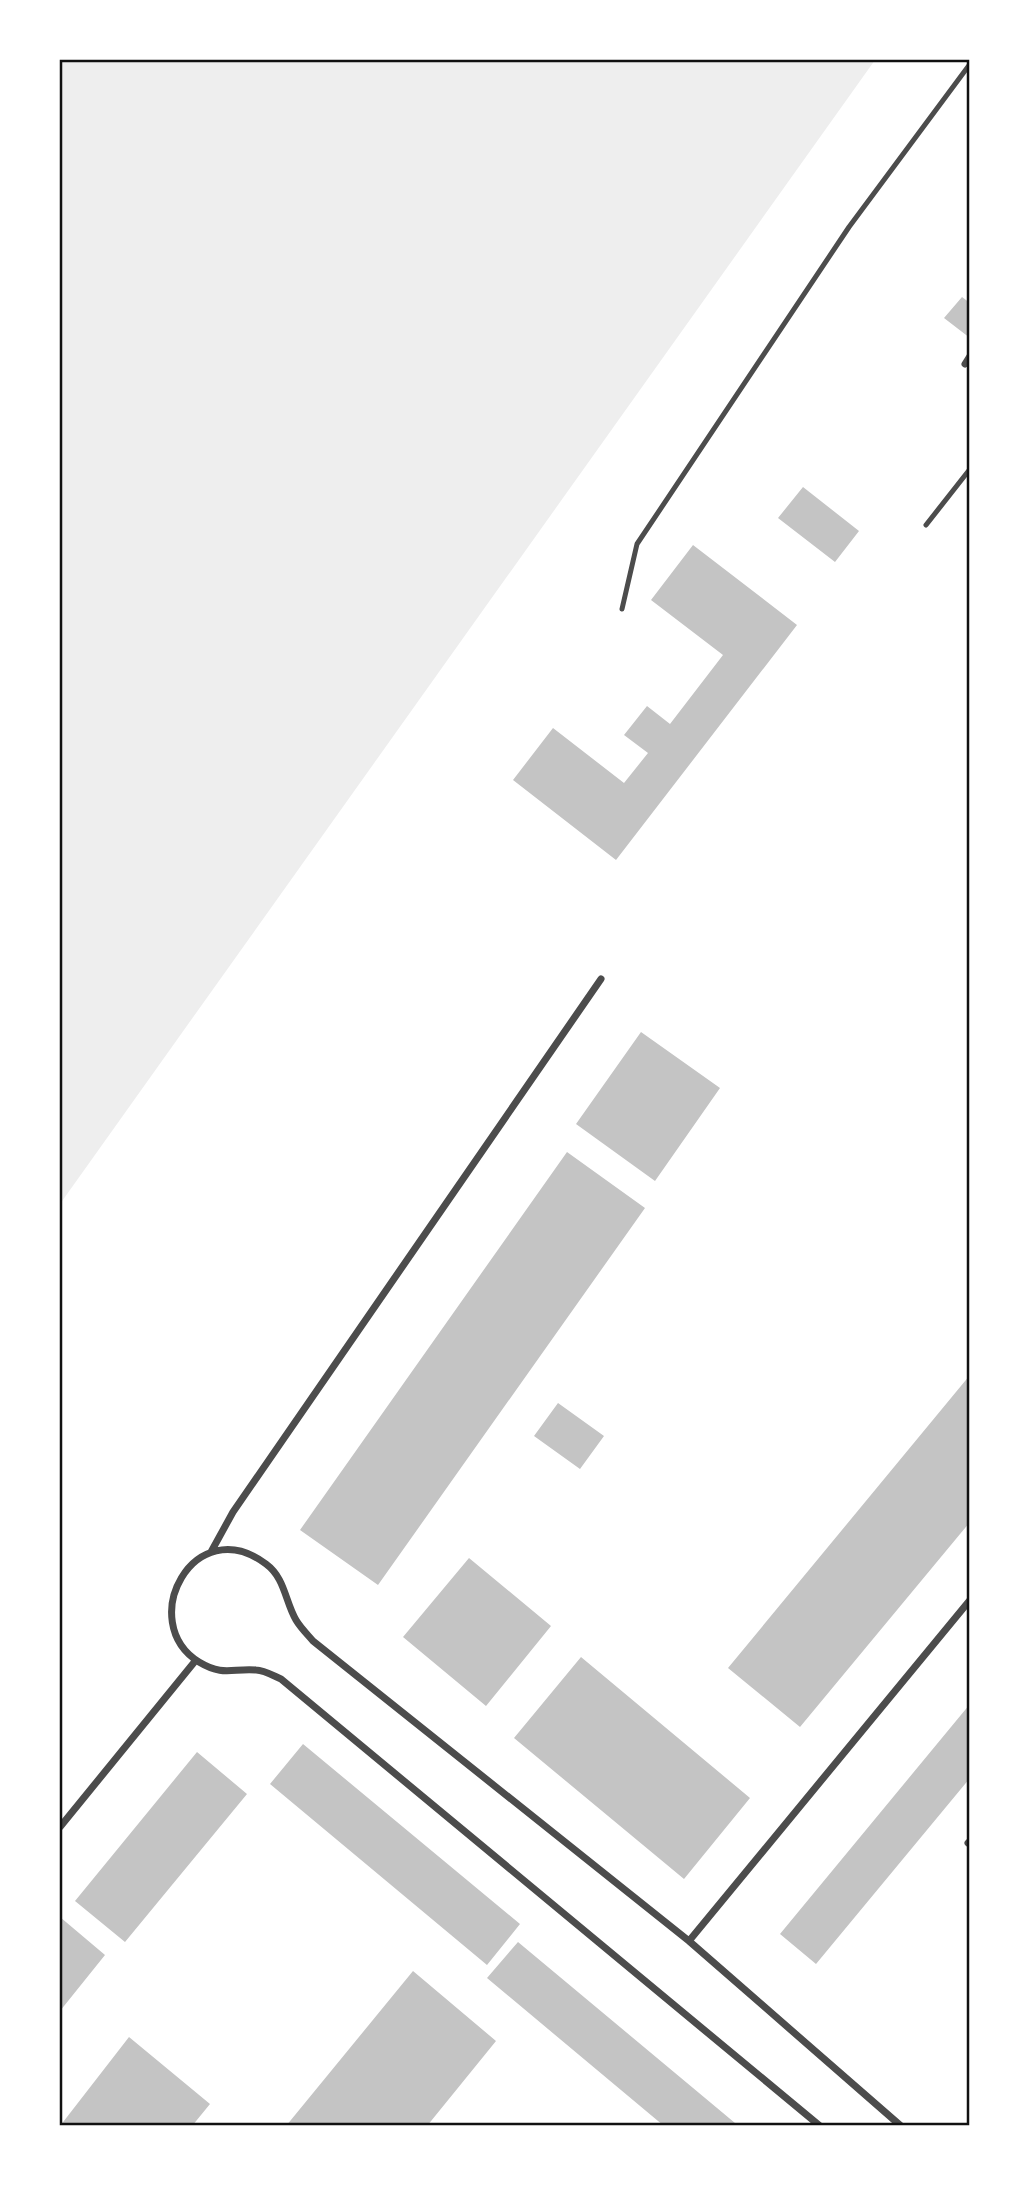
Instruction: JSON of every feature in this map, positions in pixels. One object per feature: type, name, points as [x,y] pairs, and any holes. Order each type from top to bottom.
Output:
[{"type":"street","points":[[211,1552],[233,1511],[601,979]]},
{"type":"street","points":[[820,2126],[281,1679],[256,1670],[236,1673],[214,1670],[196,1660],[181,1643],[174,1623],[173,1600],[179,1577],[194,1562],[211,1552],[229,1550],[251,1555],[268,1565],[281,1580],[296,1621],[313,1641],[689,1941],[901,2126]]},
{"type":"street","points":[[689,1941],[970,1600]]},
{"type":"street","points":[[60,1827],[196,1660]]},
{"type":"lane","points":[[622,609],[637,544],[849,227],[970,64]]},
{"type":"lane","points":[[926,525],[970,469]]},
{"type":"shaded area","points":[[60,60],[875,60],[60,1204]]},
{"type":"building","points":[[962,297],[970,303],[970,338],[944,318]]},
{"type":"building","points":[[803,487],[859,531],[835,562],[778,518]]},
{"type":"building","points":[[693,545],[797,625],[616,860],[513,780],[553,728],[624,783],[648,753],[624,735],[647,706],[670,724],[723,655],[651,600]]},
{"type":"building","points":[[641,1032],[720,1088],[655,1181],[576,1124]]},
{"type":"building","points":[[567,1152],[645,1208],[378,1585],[300,1530]]},
{"type":"building","points":[[970,1375],[970,1522],[800,1727],[728,1668]]},
{"type":"building","points":[[558,1403],[604,1436],[580,1469],[534,1436]]},
{"type":"building","points":[[469,1558],[551,1626],[486,1706],[403,1637]]},
{"type":"building","points":[[581,1657],[750,1798],[684,1879],[514,1738]]},
{"type":"building","points":[[970,1704],[970,1778],[816,1964],[780,1934]]},
{"type":"building","points":[[303,1744],[520,1924],[487,1965],[270,1784]]},
{"type":"building","points":[[197,1752],[247,1794],[125,1942],[75,1901]]},
{"type":"building","points":[[60,1917],[105,1955],[60,2011]]},
{"type":"building","points":[[518,1942],[735,2123],[733,2126],[664,2126],[487,1978]]},
{"type":"building","points":[[413,1971],[496,2041],[427,2126],[286,2126]]},
{"type":"building","points":[[129,2037],[210,2104],[192,2126],[60,2126]]}]
